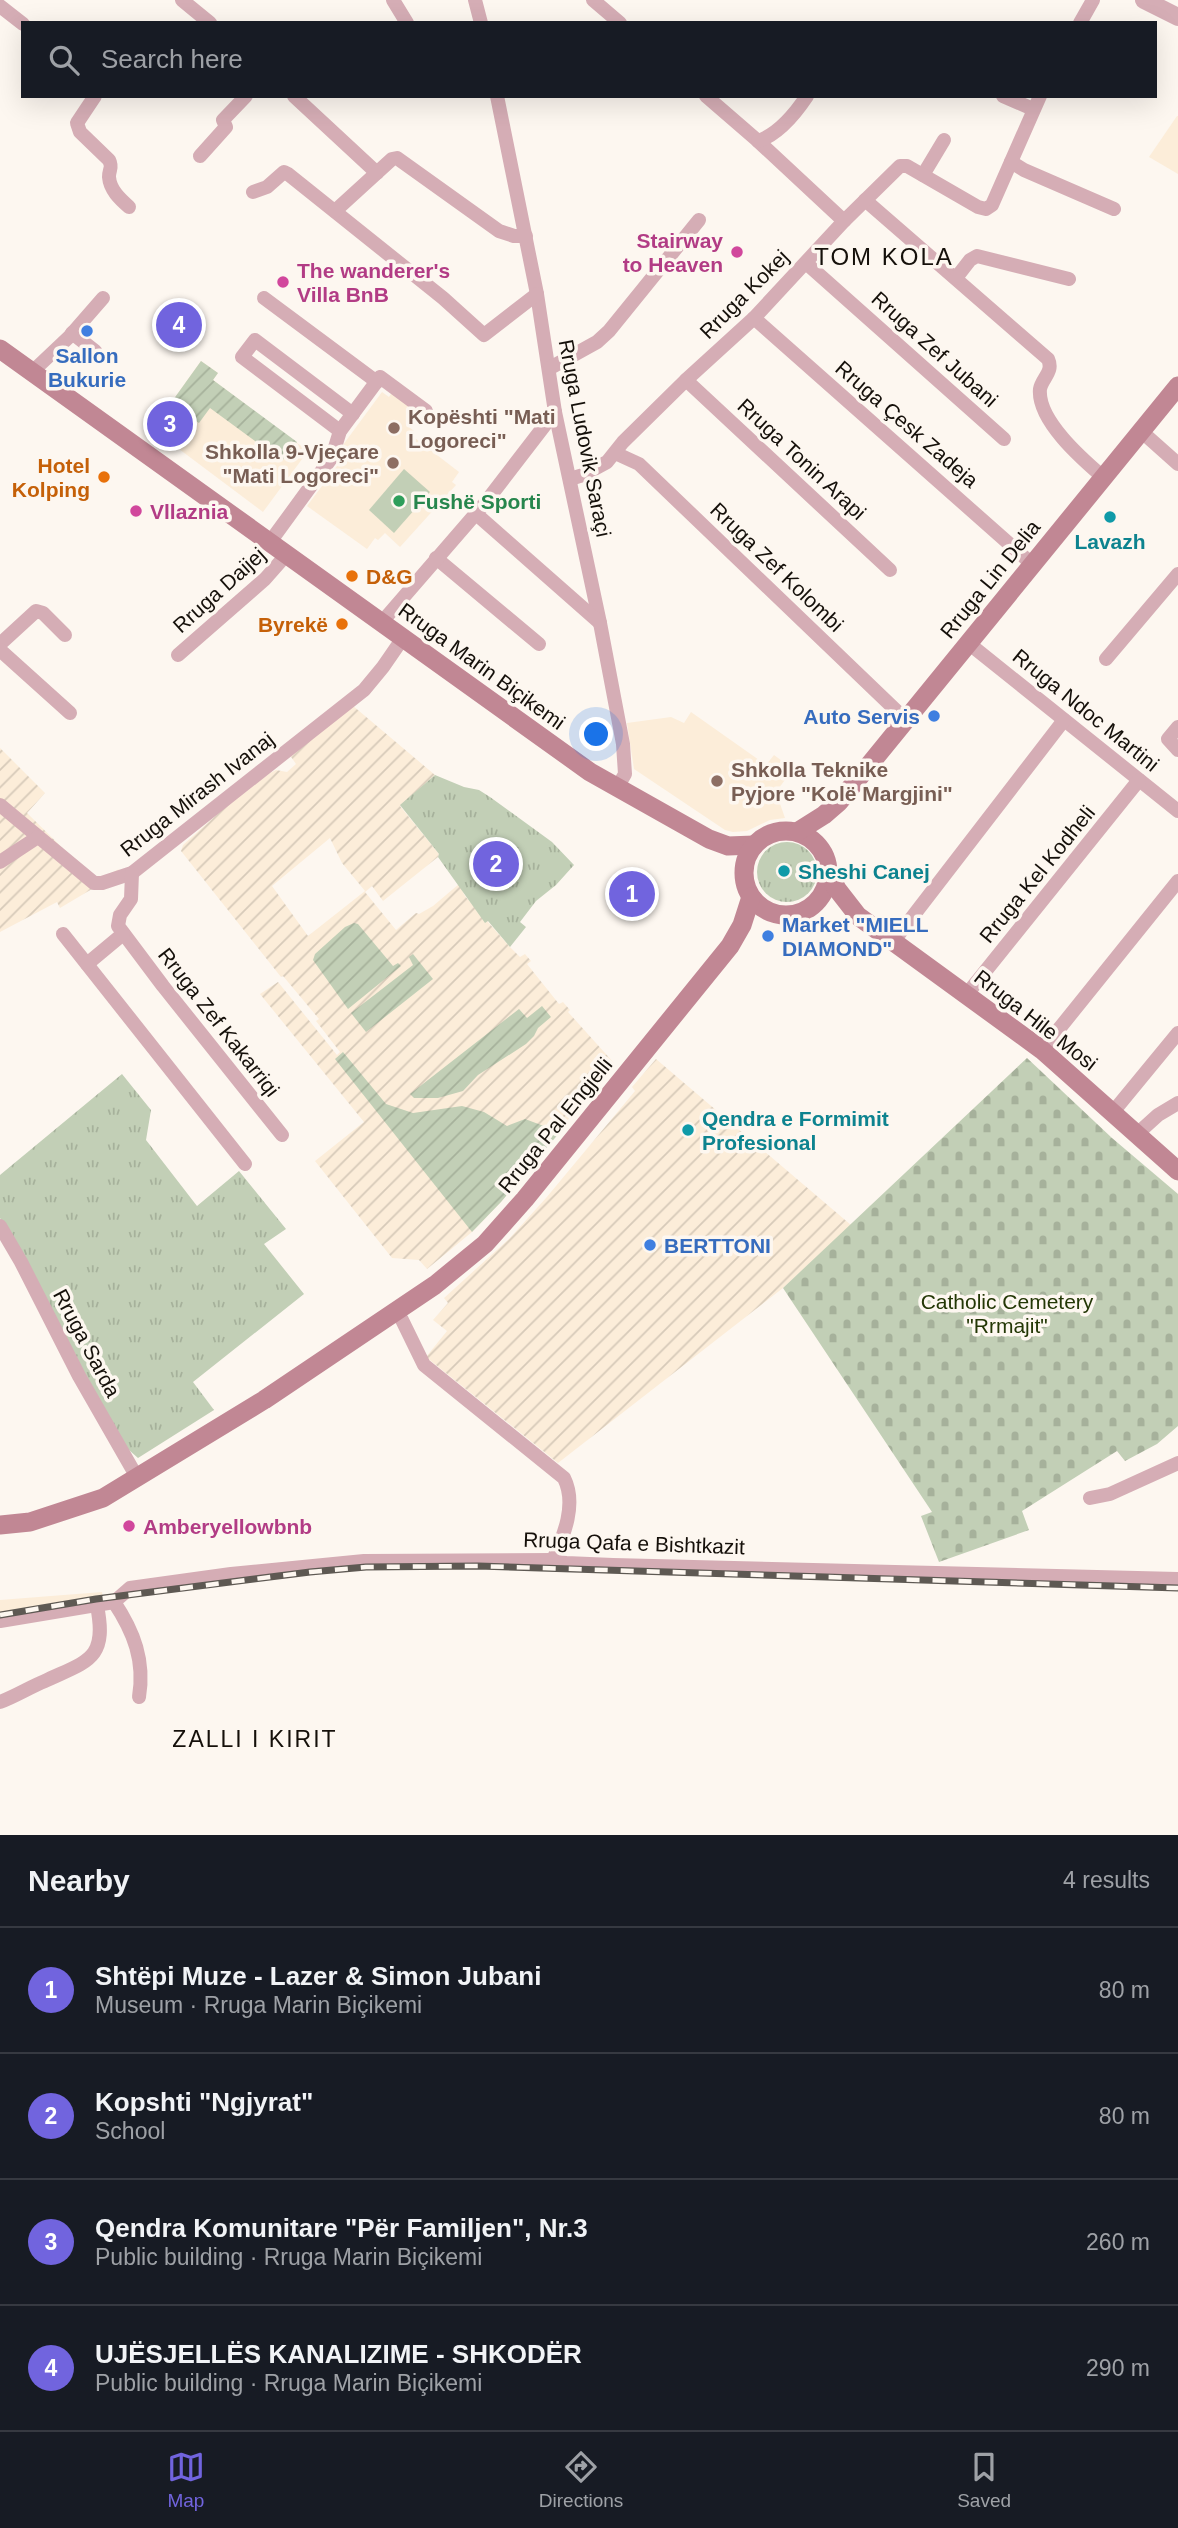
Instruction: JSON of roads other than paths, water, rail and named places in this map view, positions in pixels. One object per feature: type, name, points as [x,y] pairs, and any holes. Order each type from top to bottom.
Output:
[{"type":"main road","name":"Rruga Marin Biçikemi","points":[[0,350],[590,772],[709,839],[728,846],[754,845]]},
{"type":"main road","name":"Rruga Lin Delia","points":[[797,832],[824,816],[839,802],[1178,386]]},
{"type":"main road","name":"Rruga Lin Delia","points":[[820,848],[829,820],[839,802]]},
{"type":"main road","points":[[781,831],[797,832],[811,838],[827,860],[827,886],[821,898],[811,908],[800,914],[775,915],[761,908],[751,897],[744,878],[746,859],[754,845],[766,836],[781,831]]},
{"type":"main road","name":"Rruga Marin Biçikemi","points":[[709,839],[727,855],[744,878]]},
{"type":"main road","name":"Rruga Hile Mosi","points":[[829,873],[837,889],[858,916],[1042,1050],[1178,1171]]},
{"type":"main road","name":"Rruga Pal Engjelli","points":[[0,1525],[30,1522],[69,1511],[103,1498],[138,1479],[264,1400],[435,1285],[485,1244],[525,1199],[730,946],[742,925],[751,897]]},
{"type":"main road","name":"Rruga Hile Mosi","points":[[811,908],[830,908],[858,916]]},
{"type":"main road","name":"Rruga Pal Engjelli","points":[[730,946],[748,931],[775,915]]},
{"type":"street","points":[[182,0],[208,21]]},
{"type":"street","points":[[393,0],[406,21]]},
{"type":"street","points":[[475,0],[480,21]]},
{"type":"street","points":[[593,0],[618,21]]},
{"type":"street","points":[[1081,21],[1093,0]]},
{"type":"street","points":[[1156,3],[1178,17]]},
{"type":"street","points":[[0,6],[21,22]]},
{"type":"street","points":[[94,98],[77,123],[80,132],[109,160],[112,166],[110,184],[117,196],[129,207]]},
{"type":"street","points":[[200,156],[226,127],[223,120],[244,98]]},
{"type":"street","points":[[296,98],[377,173]]},
{"type":"street","name":"Rruga Ludovik Saraçi","points":[[497,98],[537,294],[555,412],[600,623],[622,744],[625,774],[618,786]]},
{"type":"street","points":[[708,98],[844,222]]},
{"type":"street","points":[[758,141],[788,121],[805,98]]},
{"type":"street","points":[[1012,98],[1036,103]]},
{"type":"street","name":"Rruga Kokej","points":[[570,479],[592,471],[615,453],[686,380],[754,318],[900,166],[907,166],[978,207],[986,209],[992,205],[1036,103]]},
{"type":"street","points":[[923,175],[944,139]]},
{"type":"street","points":[[335,211],[392,159],[401,160],[499,231],[514,236],[526,236]]},
{"type":"street","points":[[1010,162],[1114,209]]},
{"type":"street","points":[[253,192],[267,187],[284,172],[443,298],[484,335],[537,294]]},
{"type":"street","points":[[865,200],[1048,359],[1050,370],[1040,387],[1042,404],[1056,430],[1103,477]]},
{"type":"street","points":[[550,368],[583,351],[603,336],[699,220]]},
{"type":"street","points":[[956,278],[970,260],[977,256],[1069,279]]},
{"type":"street","name":"Rruga Zef Jubani","points":[[806,263],[1004,439]]},
{"type":"street","points":[[32,372],[72,334],[103,298]]},
{"type":"street","points":[[264,298],[377,382]]},
{"type":"street","name":"Rruga Çesk Zadeja","points":[[754,318],[1031,564]]},
{"type":"street","points":[[72,334],[95,351]]},
{"type":"street","points":[[340,431],[242,357],[255,340],[353,414]]},
{"type":"street","points":[[270,542],[332,457],[340,431],[380,377],[426,411]]},
{"type":"street","name":"Rruga Tonin Arapi","points":[[686,380],[890,570]]},
{"type":"street","points":[[382,622],[485,503],[555,412]]},
{"type":"street","points":[[1141,431],[1178,464]]},
{"type":"street","name":"Rruga Zef Kolombi","points":[[615,453],[639,464],[905,719]]},
{"type":"street","points":[[475,513],[600,623]]},
{"type":"street","name":"Rruga Daijej","points":[[178,655],[265,579],[287,554]]},
{"type":"street","points":[[436,558],[539,644]]},
{"type":"street","points":[[1107,659],[1178,574]]},
{"type":"street","points":[[0,644],[36,611],[43,613],[65,635]]},
{"type":"street","name":"Rruga Mirash Ivanaj","points":[[0,805],[94,883],[132,873],[364,690],[403,638]]},
{"type":"street","name":"Rruga Ndoc Martini","points":[[967,642],[1178,811]]},
{"type":"street","points":[[0,650],[70,713]]},
{"type":"street","points":[[893,942],[1065,720]]},
{"type":"street","points":[[1178,727],[1168,739],[1178,750]]},
{"type":"street","name":"Rruga Kel Kodheli","points":[[967,994],[1139,780]]},
{"type":"street","points":[[0,862],[38,836]]},
{"type":"street","points":[[87,964],[123,934],[118,926],[120,915],[131,898],[132,873]]},
{"type":"street","points":[[1042,1050],[1178,881]]},
{"type":"street","points":[[63,934],[245,1164]]},
{"type":"street","name":"Rruga Zef Kakarriqi","points":[[123,934],[282,1135]]},
{"type":"street","points":[[1113,1112],[1178,1033]]},
{"type":"street","points":[[1137,1134],[1158,1115],[1178,1103]]},
{"type":"street","name":"Rruga Sarda","points":[[0,1226],[79,1376],[138,1479]]},
{"type":"street","points":[[395,1311],[424,1365],[564,1478],[570,1490],[569,1506],[565,1529],[553,1559]]},
{"type":"street","points":[[1090,1498],[1110,1494],[1178,1463]]},
{"type":"street","name":"Rruga Qafa e Bishtkazit","points":[[0,1621],[114,1602],[130,1588],[364,1561],[553,1559],[566,1563],[612,1566],[1178,1579]]},
{"type":"street","points":[[114,1602],[125,1619],[140,1658],[139,1697]]},
{"type":"street","points":[[0,1702],[81,1665],[94,1654],[99,1644],[100,1631],[97,1606]]},
{"type":"railway","points":[[0,1615],[96,1599],[366,1567],[478,1566],[1178,1588]]},
{"type":"place","name":"Stairway to Heaven","points":[[737,252]]},
{"type":"place","name":"The wanderer's Villa BnB","points":[[283,282]]},
{"type":"place","name":"UJËSJELLËS KANALIZIME - SHKODËR","points":[[179,325]]},
{"type":"place","name":"Sallon Bukurie","points":[[87,331]]},
{"type":"place","name":"Qendra Komunitare \"Për Familjen\", Nr.3","points":[[170,424]]},
{"type":"place","name":"Kopështi \"Mati Logoreci\"","points":[[394,428]]},
{"type":"place","name":"Shkolla 9-Vjeçare \"Mati Logoreci\"","points":[[393,463]]},
{"type":"place","name":"Hotel Kolping","points":[[104,477]]},
{"type":"place","name":"Fushë Sporti","points":[[399,501]]},
{"type":"place","name":"Vllaznia","points":[[136,511]]},
{"type":"place","name":"Lavazh","points":[[1110,517]]},
{"type":"place","name":"D&G","points":[[352,576]]},
{"type":"place","name":"Byrekë","points":[[342,624]]},
{"type":"place","name":"Auto Servis","points":[[934,716]]},
{"type":"place","name":"Shkolla Teknike Pyjore \"Kolë Margjini\"","points":[[717,781]]},
{"type":"place","name":"Kopshti \"Ngjyrat\"","points":[[496,864]]},
{"type":"place","name":"Sheshi Canej","points":[[784,871]]},
{"type":"place","name":"Shtëpi Muze - Lazer & Simon Jubani","points":[[632,894]]},
{"type":"place","name":"Market \"MIELL DIAMOND\"","points":[[768,936]]},
{"type":"place","name":"Qendra e Formimit Profesional","points":[[688,1130]]},
{"type":"place","name":"BERTTONI","points":[[650,1245]]},
{"type":"place","name":"Amberyellowbnb","points":[[129,1526]]},
{"type":"district","name":"TOM KOLA","points":[[884,256]]},
{"type":"district","name":"ZALLI I KIRIT","points":[[255,1739]]},
{"type":"park label","name":"Catholic Cemetery \"Rrmajit\"","points":[[1007,1313]]}]
